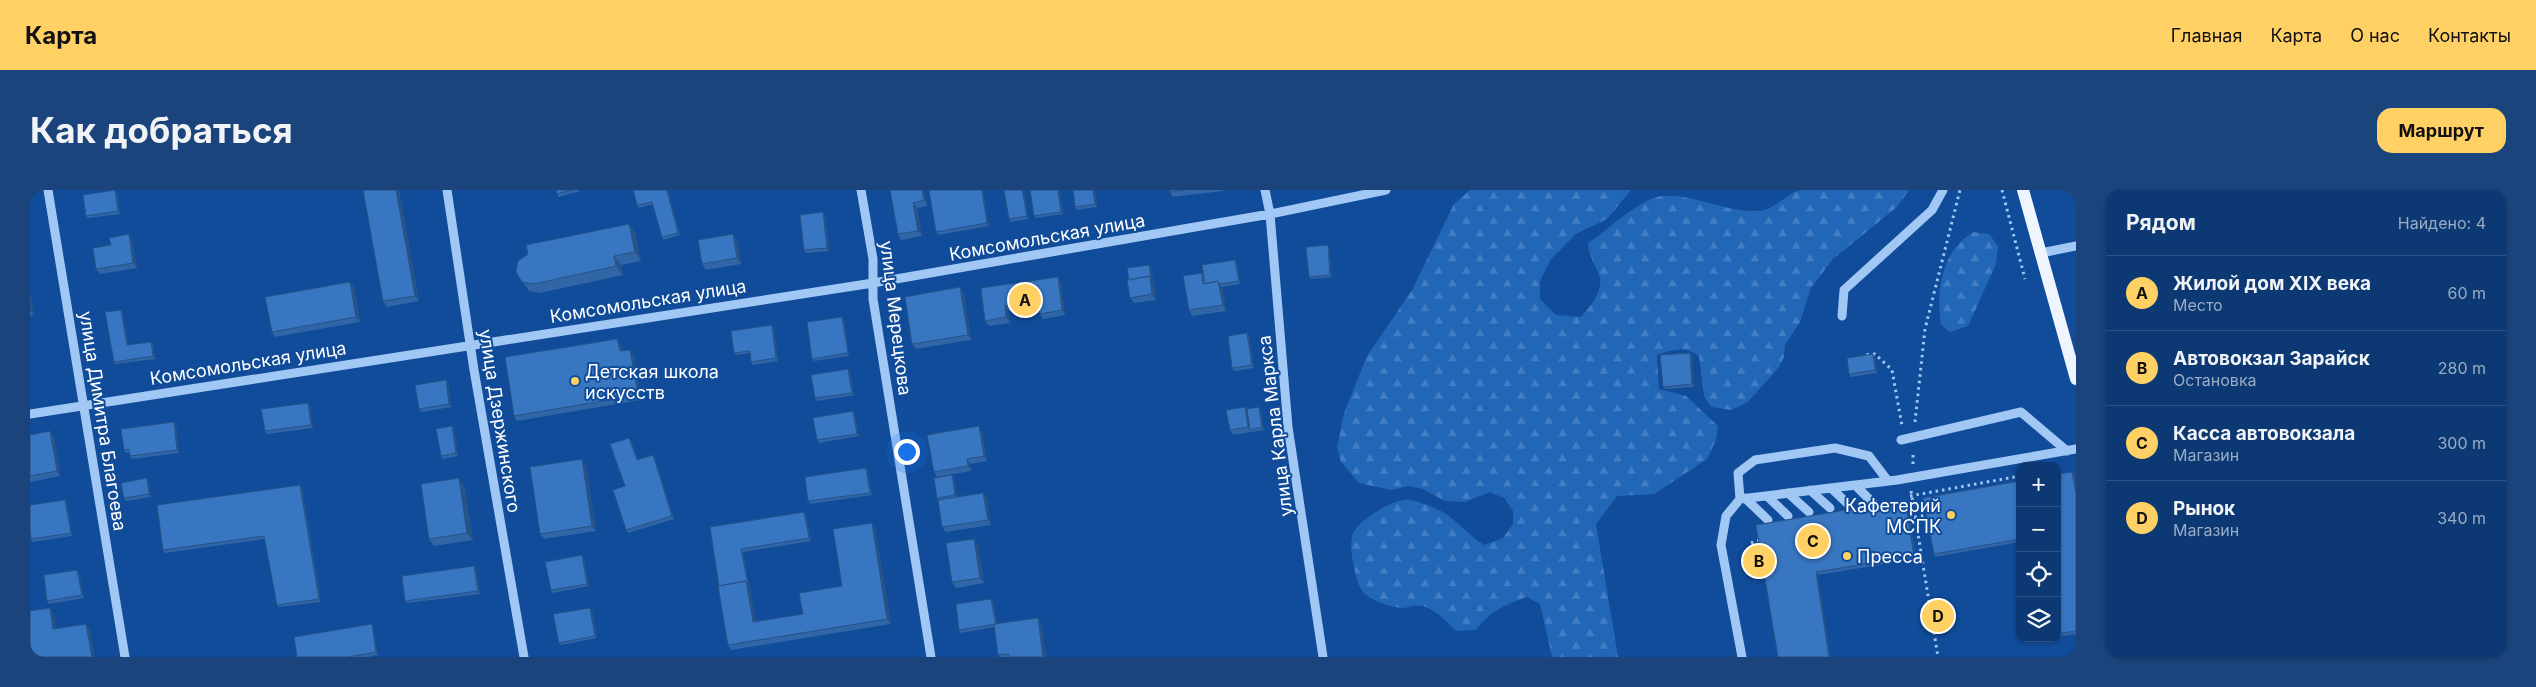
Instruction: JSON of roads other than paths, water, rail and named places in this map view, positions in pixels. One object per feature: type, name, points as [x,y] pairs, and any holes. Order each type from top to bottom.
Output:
[{"type":"main road","points":[[2023,190],[2076,379]]},
{"type":"street","name":"улица Димитра Благоева","points":[[48,190],[125,657]]},
{"type":"street","name":"улица Дзержинского","points":[[447,190],[471,346],[524,657]]},
{"type":"street","name":"улица Мерецкова","points":[[861,190],[873,258],[874,299],[931,657]]},
{"type":"street","name":"улица Карла Маркса","points":[[1265,190],[1270,214],[1288,427],[1323,657]]},
{"type":"street","name":"Комсомольская улица","points":[[30,414],[873,283],[1270,214],[1386,190]]},
{"type":"street","points":[[1842,316],[1844,290],[1932,210],[1943,190]]},
{"type":"street","points":[[2041,254],[2076,246]]},
{"type":"street","points":[[1901,440],[2021,412],[2071,450]]},
{"type":"street","points":[[1768,520],[1743,498],[1738,473],[1756,460],[1835,448],[1869,456],[1888,481]]},
{"type":"street","points":[[1742,657],[1721,545],[1726,516],[1743,498],[1888,481],[2071,450]]},
{"type":"street","points":[[1855,485],[1874,504]]},
{"type":"street","points":[[1831,488],[1849,505]]},
{"type":"street","points":[[1810,490],[1830,508]]},
{"type":"street","points":[[1788,493],[1809,512]]},
{"type":"street","points":[[1767,496],[1788,516]]},
{"type":"place","name":"Жилой дом XIX века","points":[[1025,300]]},
{"type":"place","name":"Детская школа искусств","points":[[575,381]]},
{"type":"place","name":"Кафетерий МСПК","points":[[1951,515]]},
{"type":"place","name":"Касса автовокзала","points":[[1813,541]]},
{"type":"place","name":"Пресса","points":[[1847,556]]},
{"type":"place","name":"Автовокзал Зарайск","points":[[1759,561]]},
{"type":"place","name":"Рынок","points":[[1938,616]]}]
